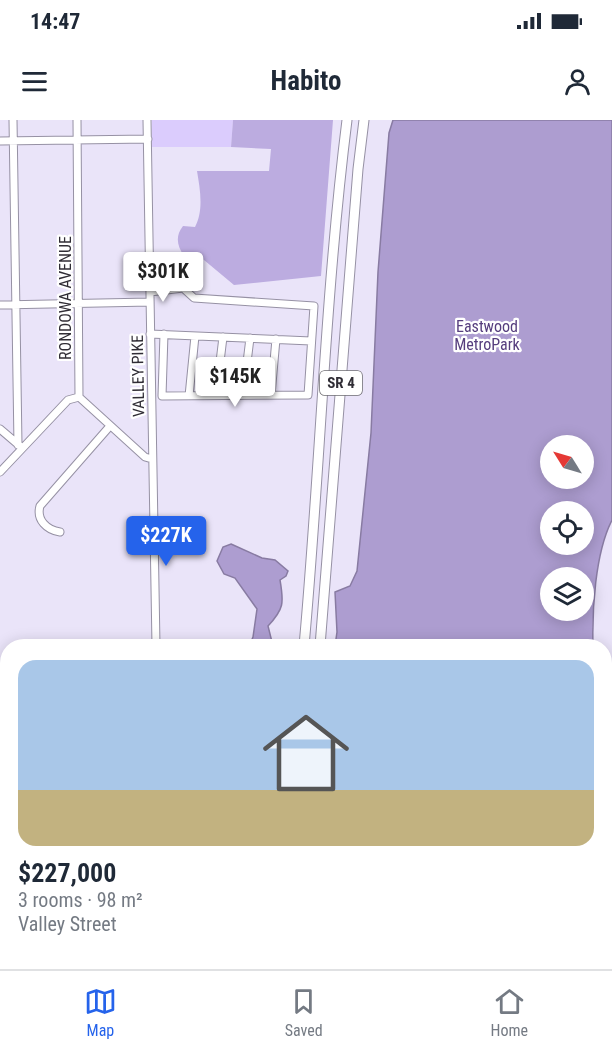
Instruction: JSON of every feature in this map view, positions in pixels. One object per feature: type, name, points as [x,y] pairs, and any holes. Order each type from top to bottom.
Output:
[{"type":"highway","name":"SR 4","points":[[305,639],[314,536],[327,324],[346,120]]},
{"type":"highway","name":"SR 4","points":[[321,639],[358,169],[364,120]]},
{"type":"street","points":[[13,120],[20,446]]},
{"type":"street","name":"RONDOWA AVENUE","points":[[77,120],[79,398]]},
{"type":"street","name":"VALLEY PIKE","points":[[147,120],[156,639]]},
{"type":"street","points":[[0,141],[148,139]]},
{"type":"street","points":[[150,292],[183,288],[194,298],[314,306],[308,394],[162,396],[164,334]]},
{"type":"street","points":[[0,305],[150,302]]},
{"type":"street","points":[[150,334],[311,341]]},
{"type":"street","points":[[189,396],[195,336]]},
{"type":"street","points":[[216,395],[223,337]]},
{"type":"street","points":[[243,395],[250,338]]},
{"type":"street","points":[[271,395],[276,339]]},
{"type":"street","points":[[0,472],[20,446],[68,400],[79,398],[145,457],[152,459]]},
{"type":"street","points":[[60,532],[44,524],[39,516],[40,506],[110,426]]},
{"type":"street","points":[[0,429],[20,446]]},
{"type":"shaded area","points":[[152,120],[233,120],[231,147],[152,147]]},
{"type":"shaded area","points":[[233,120],[333,120],[321,276],[234,285],[198,255],[184,256],[178,245],[180,230],[183,226],[195,227],[200,214],[197,171],[269,171],[271,149],[231,147]]},
{"type":"shaded area","name":"Eastwood MetroPark","points":[[393,120],[612,120],[612,520],[606,533],[598,565],[594,599],[594,567],[540,567],[540,621],[593,621],[593,639],[336,639],[335,592],[350,586],[357,571],[371,433],[378,272],[389,133]]},
{"type":"shaded area","points":[[231,544],[262,558],[275,560],[288,571],[286,576],[280,580],[282,605],[268,626],[271,639],[252,639],[257,609],[235,578],[224,574],[217,561],[223,547]]}]
